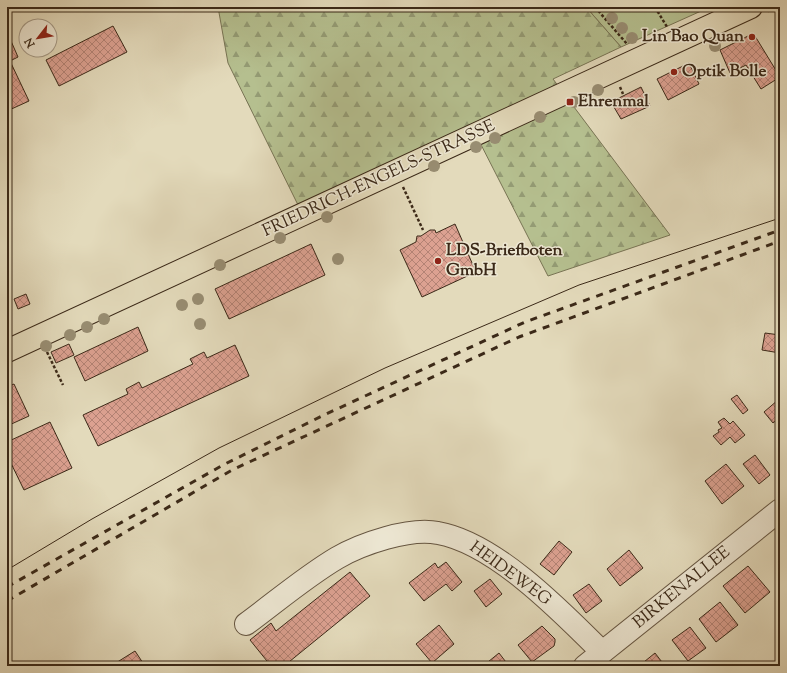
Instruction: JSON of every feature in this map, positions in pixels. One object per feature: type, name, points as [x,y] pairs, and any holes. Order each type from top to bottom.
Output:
[{"type":"main road","name":"FRIEDRICH-ENGELS-STRASSE","points":[[7,351],[751,7]]},
{"type":"street","name":"BIRKENALLEE","points":[[585,666],[780,510]]},
{"type":"street","name":"HEIDEWEG","points":[[246,624],[316,572],[355,549],[418,532],[437,532],[477,546],[522,579],[561,611],[602,652]]},
{"type":"path","points":[[595,7],[630,48],[636,60]]},
{"type":"path","points":[[655,7],[665,22]]},
{"type":"path","points":[[620,88],[623,94]]},
{"type":"path","points":[[404,190],[423,230]]},
{"type":"path","points":[[46,349],[64,385]]},
{"type":"green space","points":[[218,7],[586,7],[621,47],[553,79],[670,235],[548,276],[473,129],[300,209],[228,63]]},
{"type":"green space","points":[[586,7],[710,7],[621,47]]},
{"type":"building","points":[[113,26],[127,52],[59,86],[46,60],[50,58],[58,58],[58,54]]},
{"type":"building","points":[[752,34],[755,36],[780,77],[761,89],[746,65],[730,73],[720,50]]},
{"type":"building","points":[[11,41],[18,57],[10,61],[29,101],[7,111],[7,43]]},
{"type":"building","points":[[689,63],[699,84],[668,100],[657,79]]},
{"type":"building","points":[[641,87],[650,106],[621,119],[611,102]]},
{"type":"building","name":"LDS-Briefboten GmbH","points":[[455,224],[476,272],[422,297],[400,250],[416,242],[417,236],[421,236],[430,230],[435,230],[436,233]]},
{"type":"building","points":[[311,244],[325,275],[229,319],[215,289]]},
{"type":"building","points":[[26,294],[30,304],[18,309],[14,299]]},
{"type":"building","points":[[138,327],[148,351],[85,381],[74,357]]},
{"type":"building","points":[[765,333],[780,335],[780,353],[762,350]]},
{"type":"building","points":[[69,344],[74,355],[56,363],[51,352]]},
{"type":"building","points":[[235,345],[249,376],[98,446],[83,415],[128,394],[126,389],[139,382],[142,388],[193,364],[190,359],[204,352],[207,358]]},
{"type":"building","points":[[14,384],[29,416],[7,426],[7,387]]},
{"type":"building","points":[[737,395],[748,410],[743,414],[731,399]]},
{"type":"building","points":[[778,400],[780,403],[780,417],[773,423],[764,412]]},
{"type":"building","points":[[724,418],[730,424],[733,421],[745,435],[735,443],[730,437],[721,445],[713,436],[722,428],[718,422]]},
{"type":"building","points":[[50,422],[72,468],[24,490],[7,455],[7,442]]},
{"type":"building","points":[[755,455],[770,475],[759,484],[743,464]]},
{"type":"building","points":[[726,464],[744,486],[722,504],[705,481]]},
{"type":"building","points":[[559,541],[572,552],[554,575],[540,564]]},
{"type":"building","points":[[629,550],[643,568],[620,586],[607,569]]},
{"type":"building","points":[[446,562],[462,582],[452,591],[446,584],[424,601],[409,583],[435,563],[438,568]]},
{"type":"building","points":[[748,566],[770,592],[745,613],[723,586]]},
{"type":"building","points":[[350,572],[370,596],[284,666],[271,666],[250,640],[271,623],[276,631]]},
{"type":"building","points":[[490,579],[502,594],[486,607],[474,591]]},
{"type":"building","points":[[589,584],[602,601],[586,613],[573,595]]},
{"type":"building","points":[[720,602],[738,625],[716,642],[699,619]]},
{"type":"building","points":[[439,625],[454,644],[432,663],[416,644]]},
{"type":"building","points":[[542,626],[555,639],[554,646],[532,662],[518,645]]},
{"type":"building","points":[[690,627],[706,648],[688,661],[672,640]]},
{"type":"building","points":[[135,651],[145,666],[111,666]]},
{"type":"building","points":[[499,653],[509,666],[483,666]]},
{"type":"building","points":[[655,653],[665,666],[639,666]]},
{"type":"tram line","points":[[7,570],[92,519],[219,448],[385,368],[579,285],[780,218]]},
{"type":"railway","points":[[7,587],[223,465],[324,415],[525,322],[780,230]]},
{"type":"railway","points":[[7,601],[232,470],[519,337],[780,241]]},
{"type":"place","name":"Lin Bao Quan","points":[[752,37]]},
{"type":"place","name":"Optik Bolle","points":[[674,72]]},
{"type":"place","name":"Ehrenmal","points":[[570,102]]},
{"type":"place","name":"LDS-Briefboten GmbH","points":[[438,261]]}]
